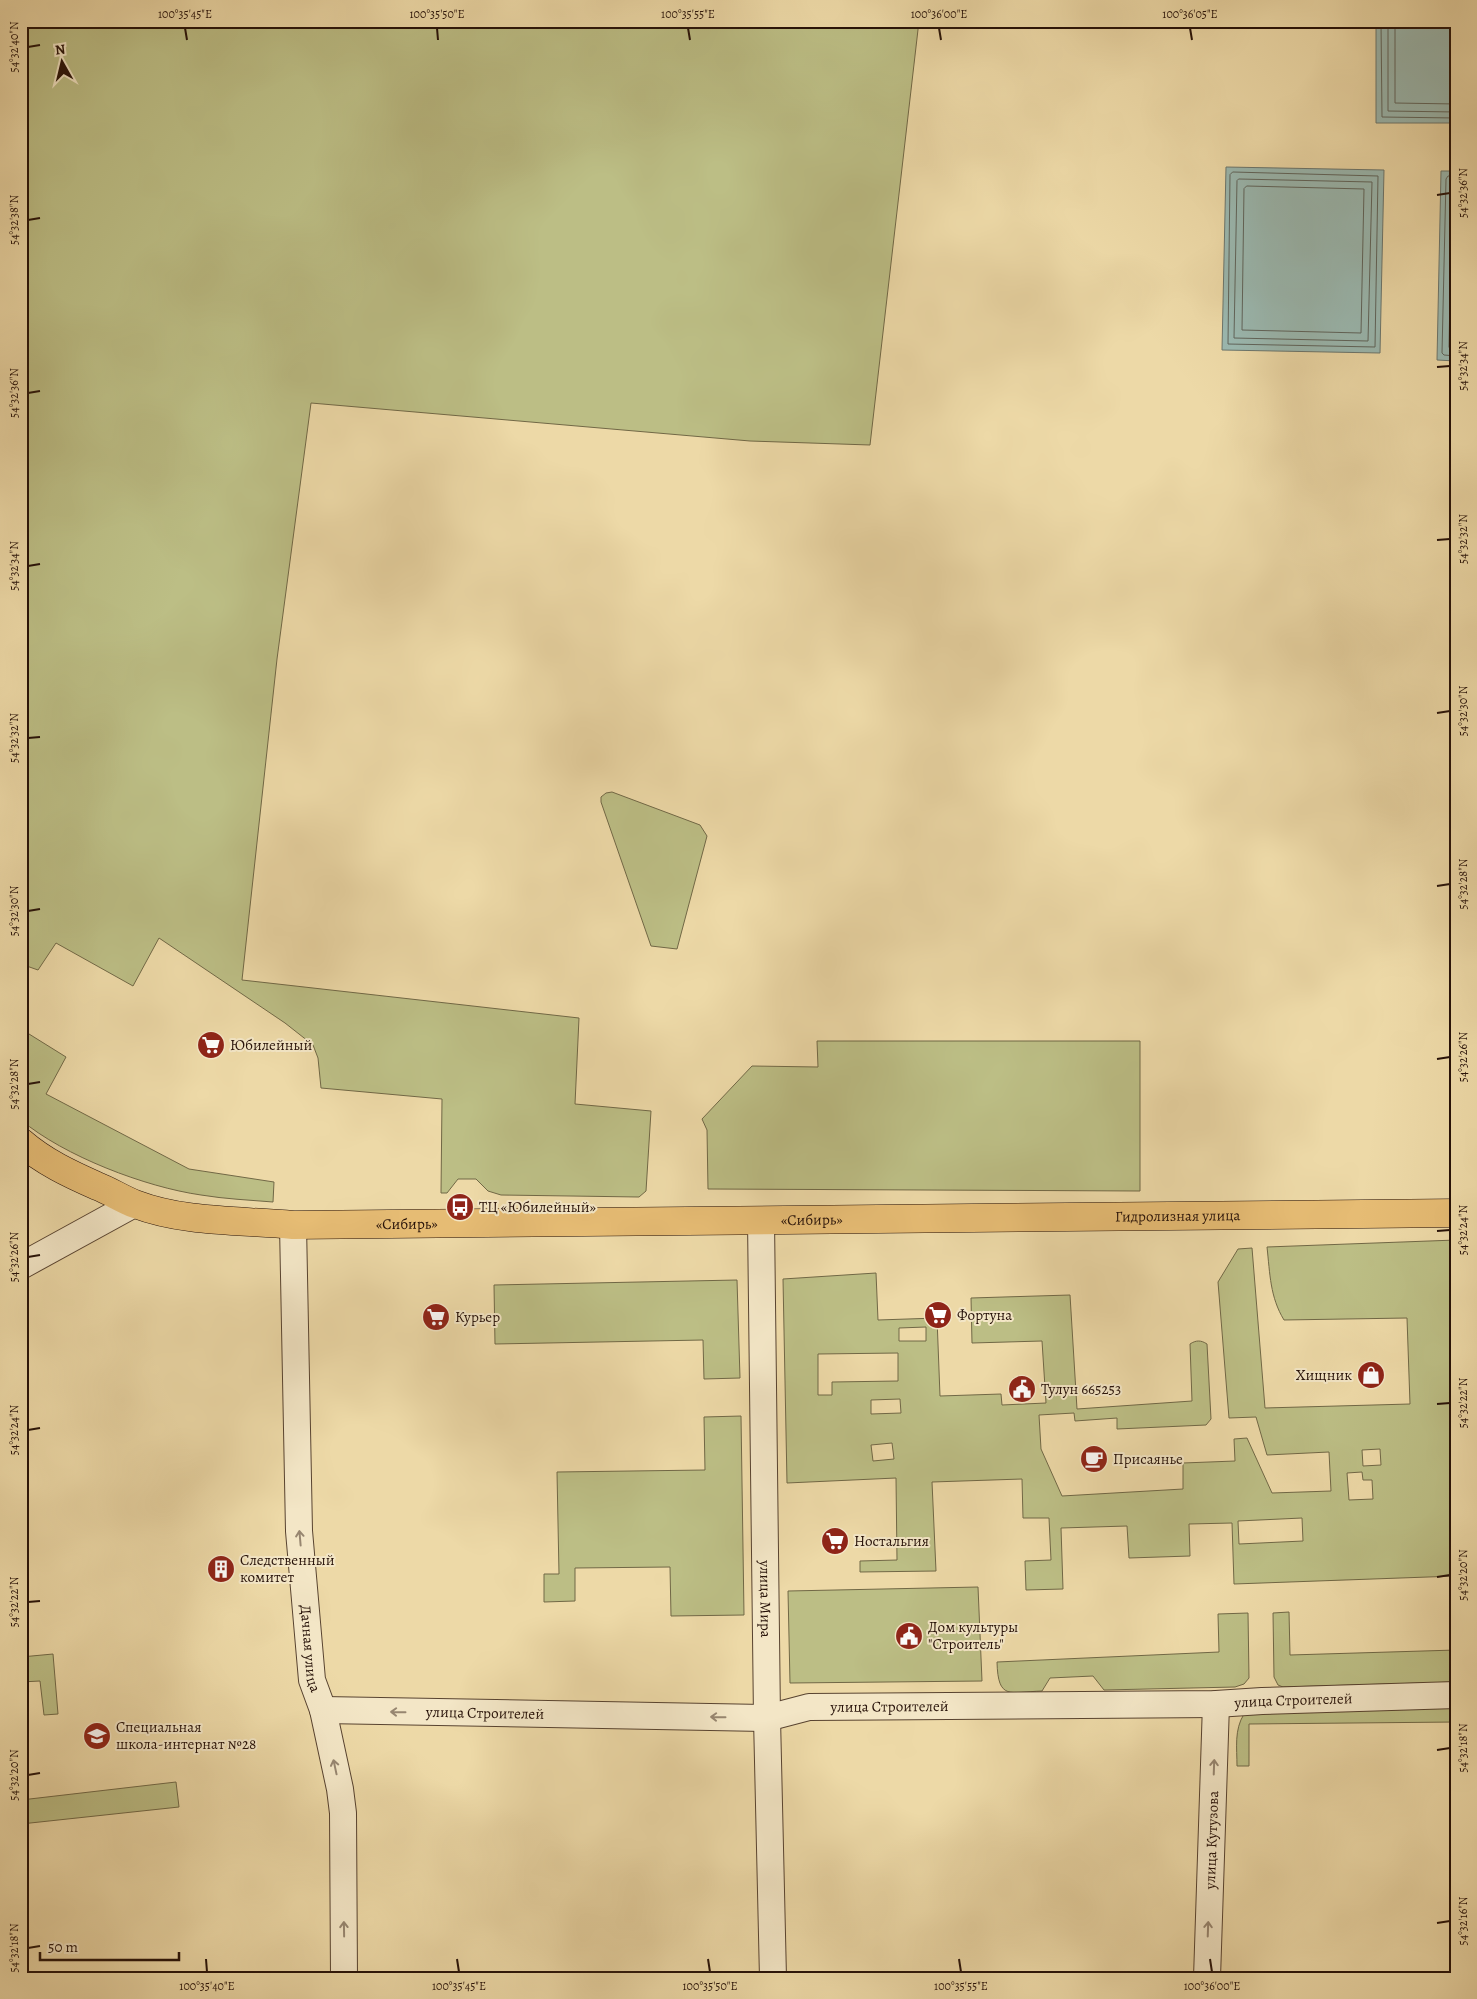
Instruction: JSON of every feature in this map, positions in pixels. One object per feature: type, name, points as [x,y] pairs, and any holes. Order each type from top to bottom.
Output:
[{"type":"highway","name":"«Сибирь»","points":[[21,1142],[60,1169],[134,1204],[207,1219],[293,1225],[900,1217]]},
{"type":"highway","name":"Гидролизная улица","points":[[900,1217],[1456,1213]]},
{"type":"street","points":[[21,1266],[134,1204]]},
{"type":"street","name":"улица Мира","points":[[761,1220],[772,1978]]},
{"type":"street","name":"Дачная улица","points":[[293,1225],[299,1531],[312,1680],[323,1710],[343,1813],[344,1978]]},
{"type":"street","name":"улица Строителей","points":[[323,1710],[767,1718],[809,1707],[1216,1704],[1262,1700],[1456,1695]]},
{"type":"street","name":"улица Кутузова","points":[[1207,1978],[1216,1704]]},
{"type":"green space","points":[[21,21],[919,21],[870,445],[750,441],[311,403],[277,659],[242,980],[579,1018],[575,1104],[651,1111],[646,1191],[639,1197],[501,1195],[488,1191],[476,1179],[458,1179],[447,1193],[441,1193],[442,1099],[321,1088],[318,1058],[313,1045],[285,1023],[159,938],[133,986],[56,943],[38,970],[21,964]]},
{"type":"green space","points":[[612,792],[700,825],[707,836],[677,949],[651,946],[601,802],[601,797],[606,793]]},
{"type":"green space","points":[[21,1029],[66,1057],[46,1094],[189,1169],[274,1182],[273,1202],[210,1196],[155,1185],[106,1168],[59,1146],[39,1133],[21,1120]]},
{"type":"green space","points":[[817,1041],[1140,1041],[1140,1191],[708,1189],[707,1130],[702,1119],[752,1066],[818,1067]]},
{"type":"green space","points":[[1456,1240],[1456,1576],[1234,1584],[1232,1523],[1189,1524],[1190,1556],[1129,1558],[1127,1526],[1061,1528],[1063,1589],[1026,1590],[1025,1561],[1051,1560],[1049,1518],[1023,1518],[1022,1479],[932,1482],[936,1571],[860,1572],[860,1561],[897,1560],[896,1478],[787,1483],[783,1279],[876,1273],[878,1320],[937,1318],[940,1396],[1001,1394],[1002,1405],[1046,1403],[1042,1341],[972,1343],[971,1298],[1070,1295],[1077,1409],[1192,1401],[1190,1344],[1198,1341],[1207,1344],[1211,1419],[1206,1425],[1117,1429],[1117,1418],[1075,1421],[1074,1413],[1039,1415],[1041,1449],[1062,1496],[1183,1489],[1183,1463],[1235,1461],[1234,1439],[1247,1438],[1272,1493],[1331,1491],[1329,1452],[1267,1455],[1256,1417],[1229,1418],[1218,1282],[1238,1249],[1252,1248],[1265,1408],[1410,1404],[1407,1318],[1284,1320],[1273,1294],[1267,1247]],"holes":[[[926,1327],[926,1341],[899,1341],[899,1328]],[[898,1353],[898,1381],[832,1382],[832,1395],[818,1395],[818,1354]],[[900,1399],[901,1413],[871,1414],[871,1400]],[[892,1443],[894,1459],[873,1461],[871,1445]],[[1380,1449],[1381,1465],[1363,1466],[1362,1450]],[[1362,1472],[1363,1480],[1372,1480],[1373,1499],[1349,1500],[1347,1473]],[[1302,1518],[1303,1541],[1239,1544],[1238,1521]]]},
{"type":"green space","points":[[737,1280],[740,1378],[704,1379],[703,1340],[495,1344],[494,1285]]},
{"type":"green space","points":[[741,1416],[744,1615],[671,1616],[670,1567],[575,1568],[575,1601],[544,1602],[544,1574],[559,1574],[557,1472],[705,1470],[704,1417]]},
{"type":"green space","points":[[978,1587],[982,1681],[790,1683],[788,1591]]},
{"type":"green space","points":[[1289,1612],[1290,1655],[1456,1650],[1456,1682],[1283,1687],[1278,1685],[1274,1677],[1273,1613]]},
{"type":"green space","points":[[1248,1613],[1249,1678],[1244,1684],[1235,1687],[1104,1690],[1093,1676],[1050,1678],[1042,1691],[1014,1693],[1003,1689],[1000,1683],[997,1662],[1219,1652],[1218,1614]]},
{"type":"green space","points":[[53,1654],[58,1714],[44,1715],[40,1681],[21,1682],[21,1657]]},
{"type":"green space","points":[[1450,1707],[1456,1714],[1456,1722],[1249,1724],[1249,1766],[1237,1766],[1237,1733],[1244,1714]]},
{"type":"green space","points":[[176,1782],[179,1807],[21,1824],[21,1800]]},
{"type":"water","points":[[1376,21],[1456,21],[1456,123],[1376,123]]},
{"type":"water","points":[[1226,167],[1384,170],[1380,353],[1222,350]]},
{"type":"water","points":[[1441,171],[1456,171],[1456,361],[1437,360]]},
{"type":"place","name":"Юбилейный","points":[[211,1045]]},
{"type":"place","name":"ТЦ «Юбилейный»","points":[[460,1207]]},
{"type":"place","name":"Фортуна","points":[[938,1315]]},
{"type":"place","name":"Курьер","points":[[436,1317]]},
{"type":"place","name":"Хищник","points":[[1371,1375]]},
{"type":"place","name":"Тулун 665253","points":[[1022,1389]]},
{"type":"place","name":"Присаянье","points":[[1094,1459]]},
{"type":"place","name":"Ностальгия","points":[[835,1541]]},
{"type":"place","name":"Следственный комитет","points":[[221,1569]]},
{"type":"place","name":"Дом культуры \"Строитель\"","points":[[909,1636]]},
{"type":"place","name":"Специальная школа-интернат №28","points":[[97,1736]]}]
